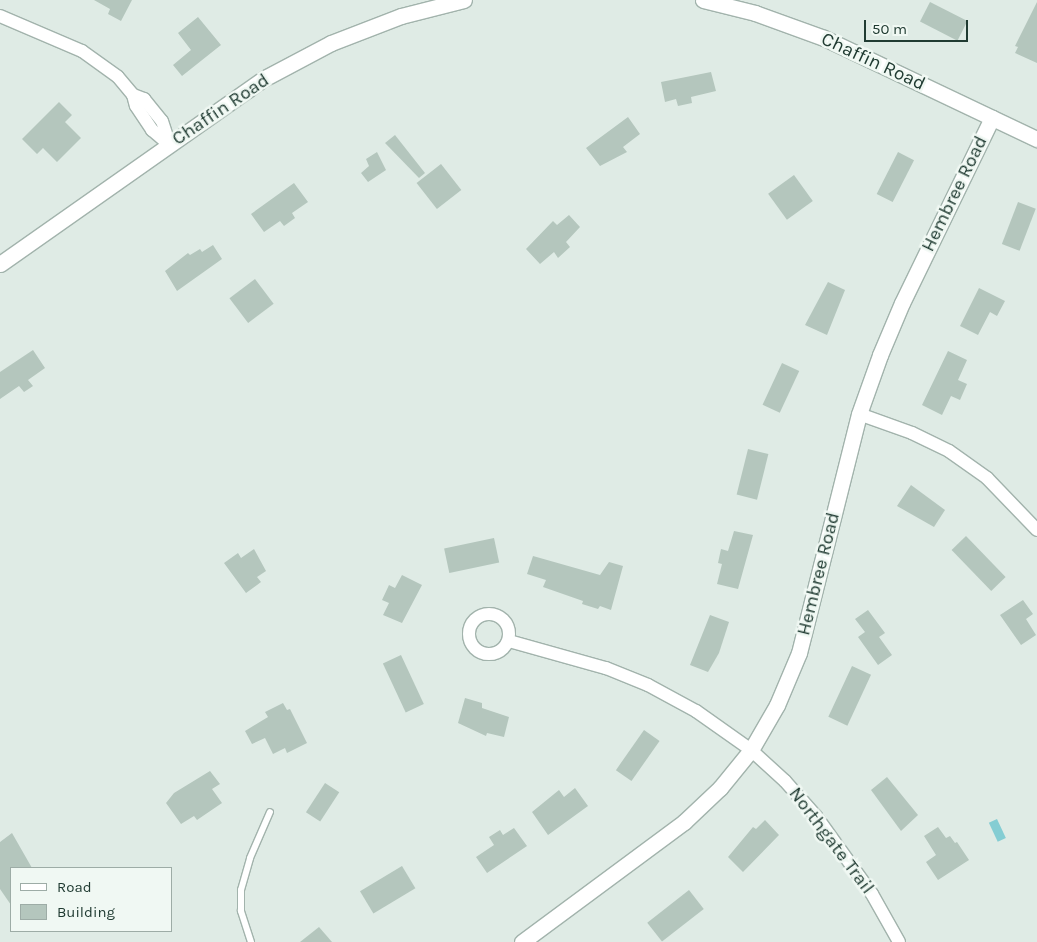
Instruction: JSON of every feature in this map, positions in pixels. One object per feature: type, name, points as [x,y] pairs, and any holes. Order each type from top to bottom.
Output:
[{"type":"street","name":"Chaffin Road","points":[[0,264],[265,78],[331,43],[401,16],[464,0]]},
{"type":"street","name":"Chaffin Road","points":[[703,0],[754,13],[824,38],[1037,139]]},
{"type":"street","points":[[0,16],[82,51],[118,78],[133,95],[144,99],[162,121],[170,145]]},
{"type":"street","name":"Hembree Road","points":[[522,942],[684,822],[720,788],[751,750],[777,705],[799,653],[859,414],[902,303],[992,118]]},
{"type":"street","points":[[859,414],[912,433],[949,452],[987,478],[1037,530]]},
{"type":"street","name":"Northgate Trail","points":[[509,641],[606,668],[648,685],[696,710],[751,750],[785,781],[816,816],[872,894],[899,942]]},
{"type":"lane","points":[[250,942],[241,911],[241,890],[250,858],[270,812]]},
{"type":"water","points":[[997,819],[1006,838],[998,842],[989,823]]},
{"type":"building","points":[[94,0],[132,0],[121,21],[108,14],[110,9]]},
{"type":"building","points":[[930,2],[967,21],[957,41],[920,22]]},
{"type":"building","points":[[1037,2],[1037,63],[1015,53],[1018,47],[1015,46]]},
{"type":"building","points":[[198,17],[221,45],[182,76],[173,65],[191,50],[178,33]]},
{"type":"building","points":[[711,72],[716,91],[691,97],[692,103],[678,106],[676,99],[665,102],[661,82]]},
{"type":"building","points":[[59,102],[72,115],[65,122],[81,138],[57,162],[43,148],[37,154],[22,139]]},
{"type":"building","points":[[628,117],[640,134],[623,147],[627,152],[600,166],[586,148]]},
{"type":"building","points":[[395,135],[425,173],[419,178],[385,143]]},
{"type":"building","points":[[377,152],[386,170],[368,182],[361,173],[369,166],[366,159]]},
{"type":"building","points":[[898,152],[914,160],[893,202],[877,194]]},
{"type":"building","points":[[441,164],[461,190],[437,209],[417,183]]},
{"type":"building","points":[[794,175],[813,201],[787,220],[768,194]]},
{"type":"building","points":[[294,183],[308,202],[292,213],[295,218],[284,226],[280,221],[264,232],[251,214]]},
{"type":"building","points":[[1018,202],[1036,209],[1020,251],[1002,244]]},
{"type":"building","points":[[569,215],[580,227],[566,242],[570,247],[558,258],[554,252],[540,264],[526,249],[553,221],[557,225]]},
{"type":"building","points":[[213,245],[222,259],[177,291],[165,271],[188,253],[190,255],[200,249],[202,252]]},
{"type":"building","points":[[255,279],[274,304],[248,323],[229,298]]},
{"type":"building","points":[[828,282],[845,290],[827,335],[805,325]]},
{"type":"building","points":[[979,288],[1005,301],[997,316],[990,312],[978,335],[960,326]]},
{"type":"building","points":[[33,350],[45,368],[28,380],[33,386],[24,392],[19,386],[0,399],[0,372]]},
{"type":"building","points":[[948,351],[967,360],[958,380],[967,384],[960,400],[951,396],[942,415],[922,405]]},
{"type":"building","points":[[782,363],[799,371],[780,413],[763,405]]},
{"type":"building","points":[[748,449],[768,454],[757,500],[737,495]]},
{"type":"building","points":[[911,485],[945,510],[934,527],[897,506]]},
{"type":"building","points":[[734,531],[753,535],[738,589],[717,584],[722,564],[718,563],[721,549],[728,551]]},
{"type":"building","points":[[966,536],[1006,577],[991,591],[952,550]]},
{"type":"building","points":[[494,538],[499,562],[449,573],[444,549]]},
{"type":"building","points":[[254,549],[266,571],[257,577],[261,582],[246,593],[224,563],[238,553],[241,558]]},
{"type":"building","points":[[533,556],[600,575],[609,562],[623,566],[611,610],[600,606],[598,609],[582,604],[583,601],[543,587],[546,580],[527,574]]},
{"type":"building","points":[[402,575],[422,585],[402,623],[383,615],[389,603],[382,600],[389,585],[395,588]]},
{"type":"building","points":[[1023,600],[1033,614],[1026,619],[1036,635],[1021,645],[1000,615]]},
{"type":"building","points":[[868,610],[885,633],[879,637],[892,655],[878,665],[858,637],[865,632],[855,619]]},
{"type":"building","points":[[710,615],[729,622],[719,653],[708,672],[690,665]]},
{"type":"building","points":[[401,655],[424,704],[406,712],[383,663]]},
{"type":"building","points":[[852,666],[871,675],[847,726],[828,717]]},
{"type":"building","points":[[465,698],[482,703],[482,708],[509,717],[504,737],[487,733],[486,736],[458,723]]},
{"type":"building","points":[[283,703],[287,710],[290,709],[307,743],[287,753],[285,748],[273,754],[265,738],[252,744],[245,731],[268,717],[265,712]]},
{"type":"building","points":[[644,730],[660,741],[631,781],[616,770]]},
{"type":"building","points":[[210,771],[220,784],[212,789],[222,803],[197,820],[194,816],[181,824],[166,803],[174,793]]},
{"type":"building","points":[[887,777],[918,815],[901,831],[871,790]]},
{"type":"building","points":[[325,783],[339,792],[320,822],[306,812]]},
{"type":"building","points":[[575,788],[588,806],[548,835],[532,812],[559,790],[564,797]]},
{"type":"building","points":[[765,820],[779,835],[743,872],[728,857],[753,827],[756,829]]},
{"type":"building","points":[[938,827],[946,838],[950,836],[955,843],[957,842],[969,860],[938,880],[926,862],[936,855],[924,836]]},
{"type":"building","points":[[514,828],[527,846],[487,873],[476,857],[494,845],[489,837],[500,830],[503,835]]},
{"type":"building","points":[[12,833],[31,867],[10,867],[10,904],[0,889],[0,842]]},
{"type":"building","points":[[402,866],[415,888],[373,914],[360,891]]},
{"type":"building","points":[[689,890],[704,909],[662,942],[647,923]]},
{"type":"building","points":[[319,927],[332,942],[300,942]]}]
